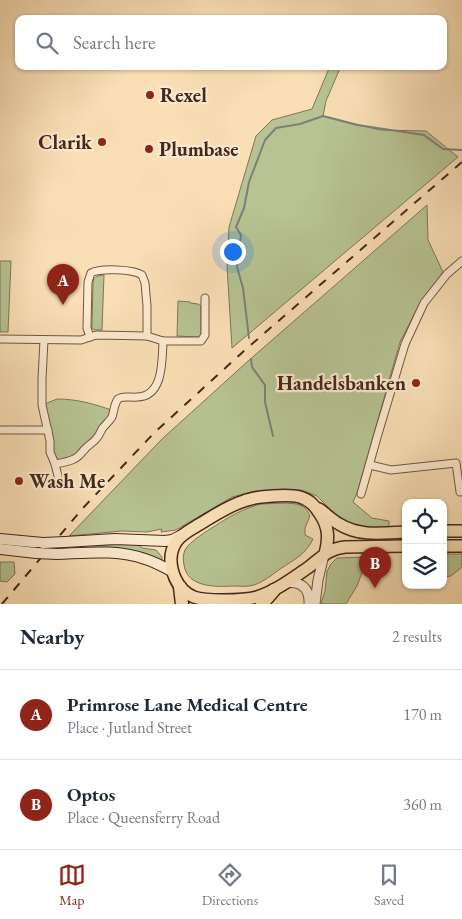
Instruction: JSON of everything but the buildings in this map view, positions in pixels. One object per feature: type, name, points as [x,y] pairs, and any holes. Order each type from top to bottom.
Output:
[{"type":"highway","points":[[262,604],[279,586]]},
{"type":"highway","points":[[180,587],[182,604]]},
{"type":"main road","points":[[0,539],[43,543],[115,539],[172,540],[225,509],[246,500],[293,496],[314,505],[339,524],[362,533],[402,532]]},
{"type":"main road","points":[[314,505],[328,531],[324,554]]},
{"type":"main road","points":[[447,531],[462,530]]},
{"type":"main road","points":[[185,533],[177,540],[171,554],[173,572],[180,587],[192,597],[209,600],[256,597],[279,586],[324,554],[336,548],[402,546]]},
{"type":"main road","points":[[447,546],[462,546]]},
{"type":"main road","points":[[0,549],[56,554],[114,552],[151,561],[173,572]]},
{"type":"street","points":[[361,494],[405,344],[424,303],[447,274],[462,261]]},
{"type":"street","points":[[90,337],[87,328],[88,282],[91,273],[97,271],[142,274],[148,306],[147,336]]},
{"type":"street","points":[[0,339],[81,340],[96,335],[147,336],[163,341],[199,341],[205,335],[205,298]]},
{"type":"street","points":[[44,340],[42,405],[50,441],[50,452],[58,476]]},
{"type":"street","points":[[55,464],[74,460],[99,436],[111,419],[118,400],[125,397],[139,398],[149,394],[160,376],[163,341]]},
{"type":"street","points":[[0,430],[48,430]]},
{"type":"street","points":[[370,465],[390,470],[456,463],[460,492]]},
{"type":"street","points":[[315,604],[324,554]]},
{"type":"street","points":[[279,586],[296,583],[302,586],[309,594],[309,604]]},
{"type":"green space","points":[[328,70],[339,70],[326,101],[323,116],[380,130],[426,131],[458,157],[232,348],[227,266],[229,227],[256,136],[272,120],[312,109]]},
{"type":"green space","points":[[427,205],[428,240],[443,272],[421,301],[400,342],[353,502],[372,518],[389,521],[389,528],[366,528],[347,523],[317,496],[301,490],[255,491],[232,497],[176,530],[161,532],[162,529],[147,532],[122,531],[69,536],[162,439]]},
{"type":"green space","points":[[0,261],[11,261],[8,332],[0,332]]},
{"type":"green space","points":[[104,275],[102,330],[95,330],[92,328],[93,282],[95,277]]},
{"type":"green space","points":[[178,301],[190,302],[201,306],[201,336],[177,336]]},
{"type":"green space","points":[[57,399],[86,402],[114,411],[79,456],[55,464],[42,405]]},
{"type":"green space","points":[[260,504],[298,504],[306,509],[310,516],[305,528],[305,535],[313,539],[303,553],[267,578],[251,586],[212,586],[197,582],[186,573],[183,561],[184,553],[191,543],[226,519]]},
{"type":"green space","points":[[137,544],[142,548],[156,550],[162,557],[162,564],[92,548],[92,545]]},
{"type":"green space","points":[[447,554],[462,554],[462,567],[451,576],[447,576]]},
{"type":"green space","points":[[368,557],[357,586],[346,604],[321,604],[325,591],[327,571],[337,558]]},
{"type":"green space","points":[[0,562],[14,562],[15,574],[7,582],[0,581]]},
{"type":"waterway","points":[[249,338],[243,288],[237,267],[241,235],[236,227],[244,208],[249,182],[265,140],[276,128],[300,124],[323,116],[357,125],[424,135],[443,149],[462,150]]},
{"type":"waterway","points":[[251,359],[252,367],[265,385],[265,402],[273,436]]},
{"type":"railway","points":[[2,604],[83,508],[154,433],[245,350],[462,162]]},
{"type":"place","name":"Rexel","points":[[150,95]]},
{"type":"place","name":"Clarik","points":[[102,142]]},
{"type":"place","name":"Plumbase","points":[[149,149]]},
{"type":"place","name":"Primrose Lane Medical Centre","points":[[63,305]]},
{"type":"place","name":"Handelsbanken","points":[[416,383]]},
{"type":"place","name":"Wash Me","points":[[19,481]]},
{"type":"place","name":"Optos","points":[[375,588]]}]
